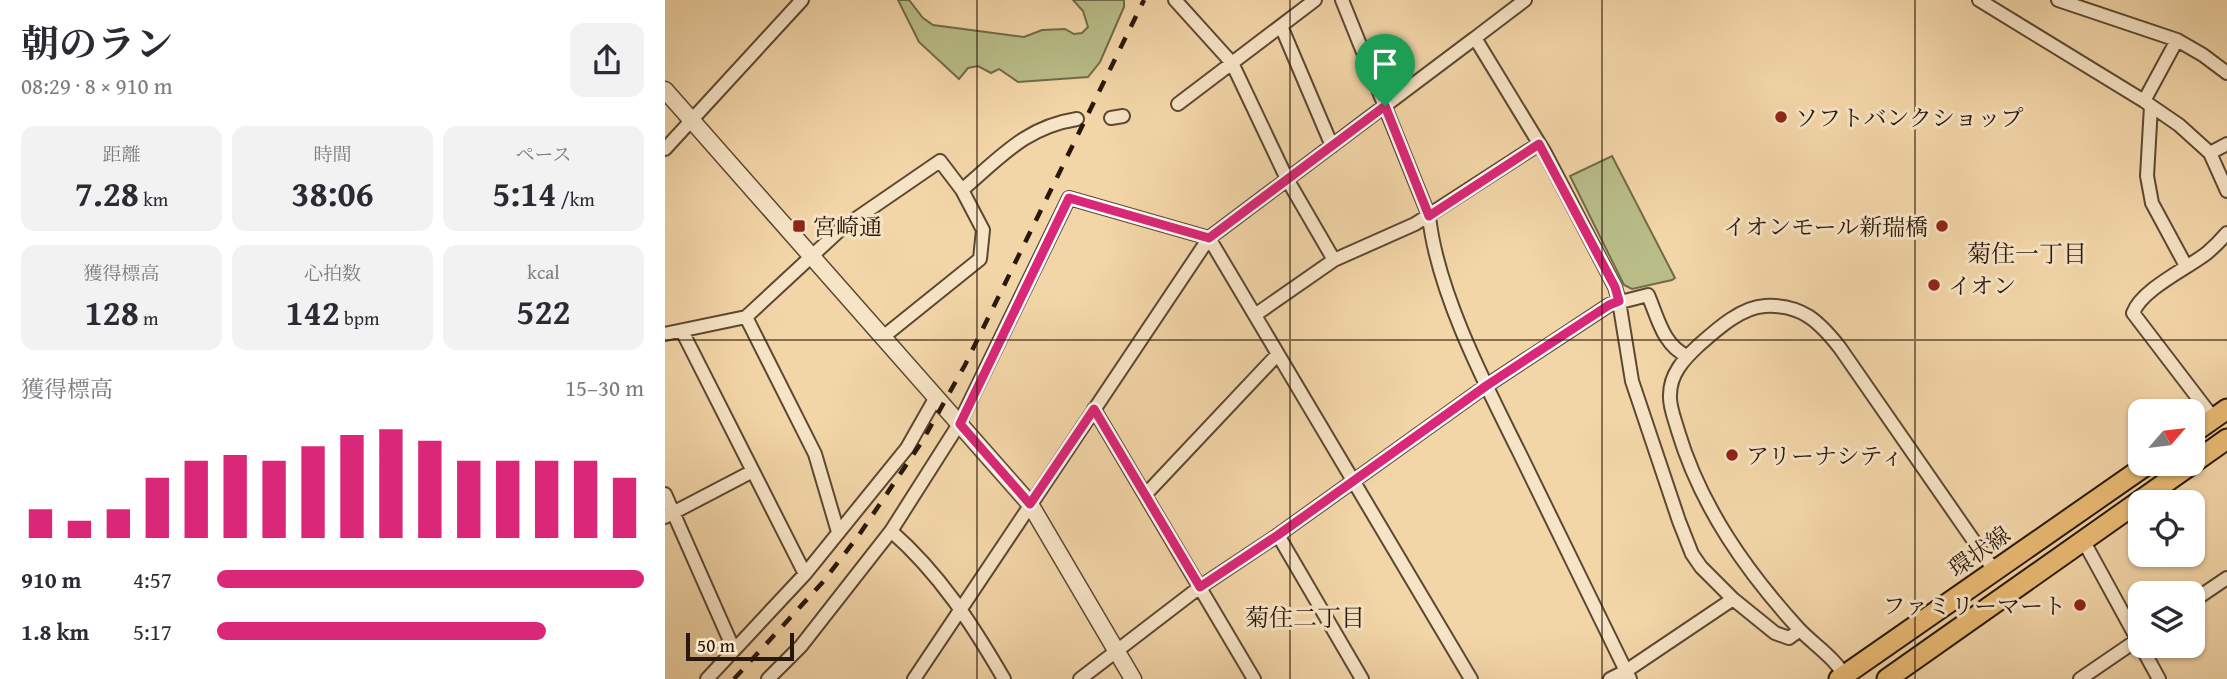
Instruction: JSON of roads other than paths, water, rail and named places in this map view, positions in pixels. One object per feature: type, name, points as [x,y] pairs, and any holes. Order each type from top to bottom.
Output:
[{"type":"main road","points":[[2205,425],[2220,414]]},
{"type":"main road","points":[[2205,454],[2227,439]]},
{"type":"main road","name":"環状線","points":[[1843,678],[2131,476]]},
{"type":"main road","points":[[1887,679],[2174,476]]},
{"type":"street","points":[[665,149],[802,0]]},
{"type":"street","points":[[1175,0],[1233,63],[1287,179],[1334,260]]},
{"type":"street","points":[[1178,104],[1315,0]]},
{"type":"street","points":[[1342,0],[1429,216],[1432,245],[1451,301],[1486,386],[1628,675]]},
{"type":"street","points":[[914,679],[1209,238],[1525,0]]},
{"type":"street","points":[[1979,0],[2179,125],[2210,153],[2227,191]]},
{"type":"street","points":[[2058,0],[2177,40],[2227,73]]},
{"type":"street","points":[[1281,26],[1332,146]]},
{"type":"street","points":[[1475,38],[1539,144],[1615,287],[1632,381],[1688,543],[1701,567],[1733,599],[1775,633],[1789,638],[1800,630]]},
{"type":"street","points":[[2177,40],[2148,104],[2147,176],[2152,203],[2186,265]]},
{"type":"street","points":[[665,90],[1030,504],[1133,679]]},
{"type":"street","points":[[962,190],[1027,135],[1077,119]]},
{"type":"street","points":[[1255,315],[1334,260],[1429,216],[1539,144]]},
{"type":"street","points":[[2210,153],[2227,144]]},
{"type":"street","points":[[665,334],[746,317],[811,256],[856,219],[940,161],[962,190],[983,230],[980,259],[883,337]]},
{"type":"street","points":[[768,679],[801,646],[891,531],[960,424],[1069,198],[1209,238],[1471,679]]},
{"type":"street","points":[[2220,414],[2133,313],[2135,307],[2145,298],[2186,265],[2207,253],[2227,233]]},
{"type":"street","points":[[1080,679],[1200,587],[1354,482],[1486,386],[1609,305],[1648,295],[1669,343],[1676,351],[1687,356]]},
{"type":"street","points":[[1843,678],[1739,556],[1691,470],[1669,396],[1674,376],[1687,356],[1725,325],[1753,307],[1793,309],[1811,316],[1840,348],[1994,570]]},
{"type":"street","points":[[746,317],[814,454],[838,532]]},
{"type":"street","points":[[682,331],[805,574]]},
{"type":"street","points":[[1145,495],[1278,354]]},
{"type":"street","points":[[707,679],[805,574],[907,448],[936,397]]},
{"type":"street","points":[[1094,409],[1254,679]]},
{"type":"street","points":[[669,515],[753,471]]},
{"type":"street","points":[[665,494],[669,515],[734,650]]},
{"type":"street","points":[[891,531],[918,554],[969,618],[1004,679]]},
{"type":"street","points":[[1278,535],[1362,679]]},
{"type":"street","points":[[2083,540],[2128,620]]},
{"type":"street","points":[[2205,593],[2227,578]]},
{"type":"street","points":[[1610,679],[1628,675],[1733,599]]},
{"type":"street","points":[[2080,679],[2128,646]]},
{"type":"street","points":[[2148,658],[2159,679]]},
{"type":"railway","points":[[734,679],[822,583],[859,535],[923,440],[965,365],[1144,0]]},
{"type":"place","name":"ソフトバンクショップ","points":[[1781,117]]},
{"type":"place","name":"宮崎通","points":[[799,226]]},
{"type":"place","name":"イオンモール新瑞橋","points":[[1942,226]]},
{"type":"place","name":"イオン","points":[[1934,285]]},
{"type":"place","name":"アリーナシティ","points":[[1732,455]]},
{"type":"place","name":"ファミリーマート","points":[[2080,605]]},
{"type":"district","name":"菊住一丁目","points":[[2027,253]]},
{"type":"district","name":"菊住二丁目","points":[[1305,617]]}]
